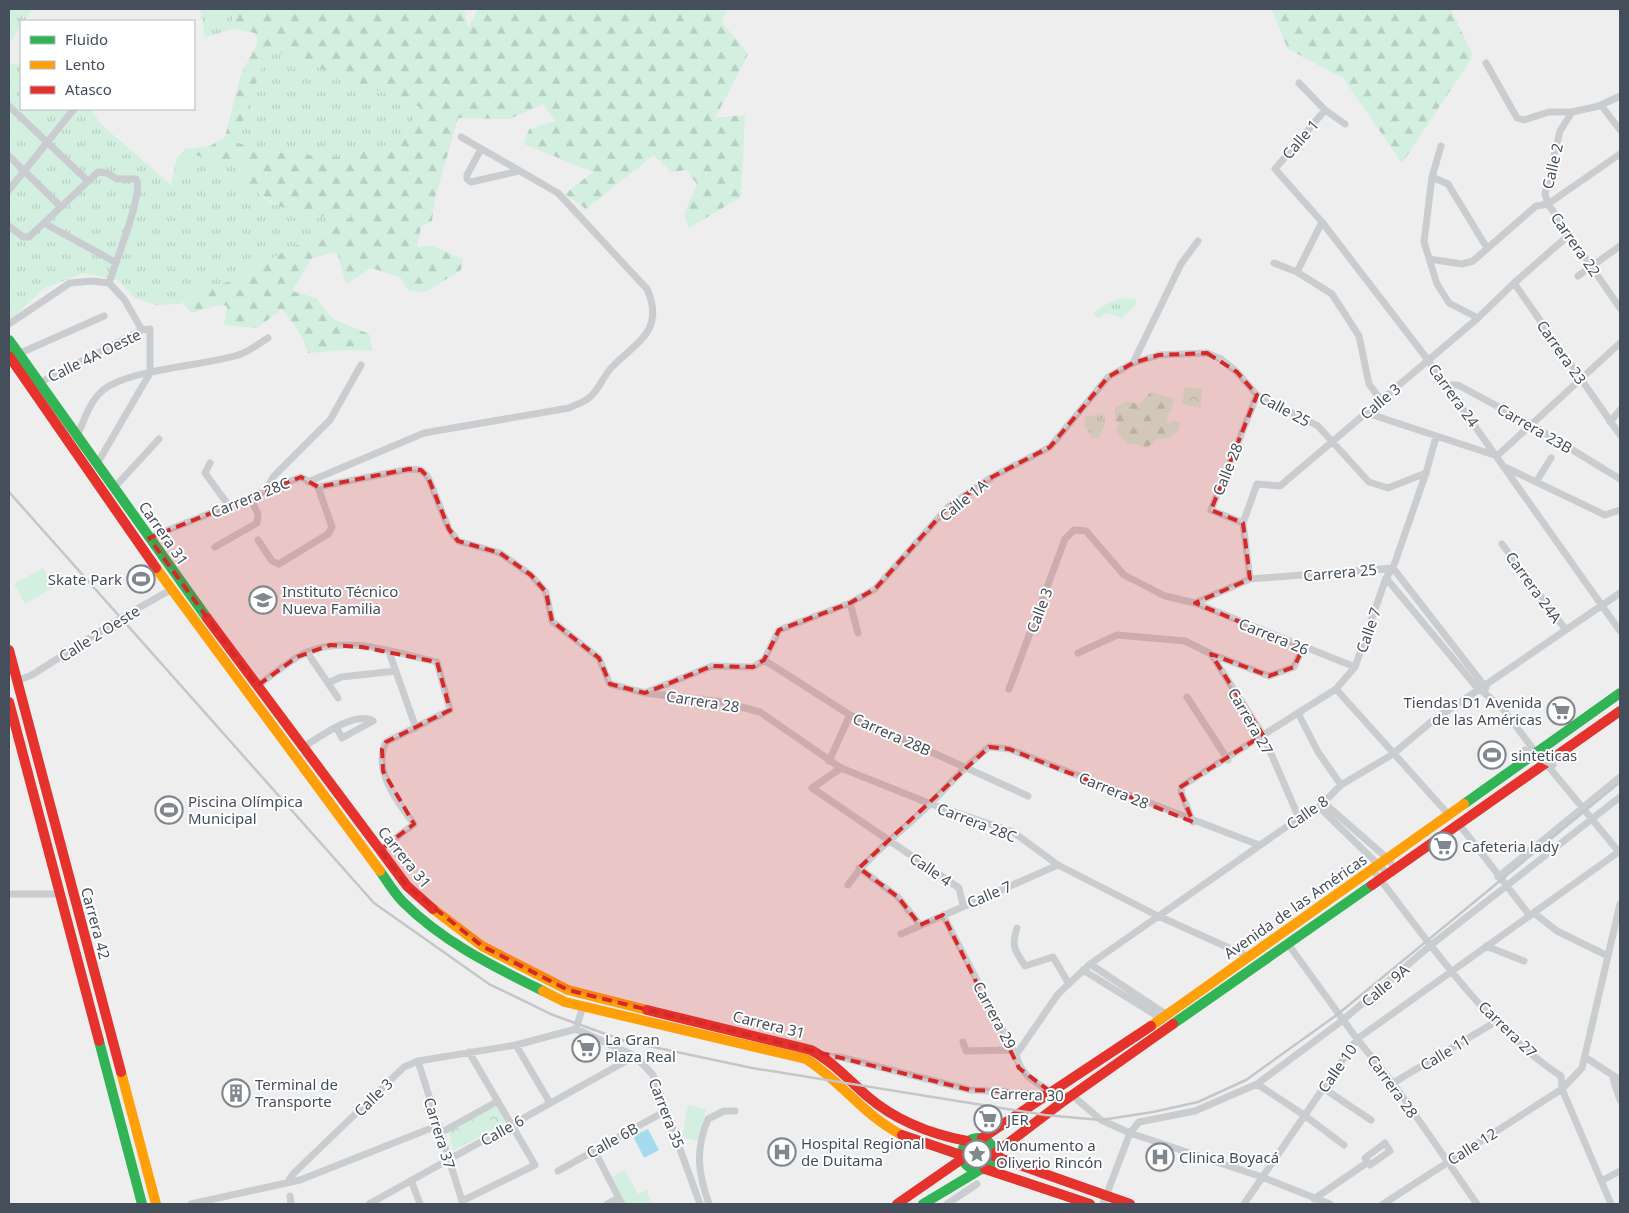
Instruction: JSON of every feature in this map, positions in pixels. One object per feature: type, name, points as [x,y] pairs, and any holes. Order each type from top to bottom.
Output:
[{"type":"main road","name":"Carrera 31","points":[[9,340],[14,355],[171,589],[402,901],[442,935],[475,957],[566,1002],[806,1059],[830,1074],[874,1118],[895,1132],[962,1157]]},
{"type":"main road","name":"Carrera 31","points":[[14,355],[39,383],[181,583],[302,748],[421,900],[482,946],[568,990],[800,1046],[823,1056],[840,1069],[868,1098],[900,1120],[936,1135],[967,1141]]},
{"type":"main road","name":"Carrera 42","points":[[9,650],[156,1204]]},
{"type":"main road","name":"Avenida de las Américas","points":[[982,1138],[1167,1015],[1449,815],[1529,752],[1620,693]]},
{"type":"main road","name":"Carrera 42","points":[[9,702],[142,1204]]},
{"type":"main road","name":"Avenida de las Américas","points":[[994,1155],[1061,1103],[1620,711]]},
{"type":"main road","points":[[1236,966],[1243,976]]},
{"type":"main road","points":[[583,1006],[608,1000]]},
{"type":"main road","points":[[1167,1015],[1178,1022]]},
{"type":"main road","points":[[923,1204],[982,1170],[991,1164],[994,1155],[990,1144],[982,1138],[974,1138],[967,1141],[962,1149],[962,1157],[969,1168],[982,1170],[1090,1204]]},
{"type":"main road","points":[[994,1155],[1104,1200],[1130,1204]]},
{"type":"main road","points":[[897,1204],[962,1157]]},
{"type":"street","points":[[1486,64],[1517,118],[1524,120],[1549,112],[1572,112],[1601,105],[1620,96]]},
{"type":"street","name":"Calle 1","points":[[1299,84],[1326,110],[1345,124]]},
{"type":"street","points":[[1601,105],[1620,130]]},
{"type":"street","points":[[9,106],[88,181]]},
{"type":"street","points":[[9,190],[73,110]]},
{"type":"street","name":"Calle 1","points":[[1275,169],[1326,110]]},
{"type":"street","name":"Calle 2","points":[[1429,259],[1462,264],[1469,262],[1536,206],[1548,204],[1545,184],[1560,131],[1572,112]]},
{"type":"street","points":[[308,482],[424,433],[569,408],[590,397],[611,367],[643,340],[653,313],[653,301],[647,289],[558,193],[461,137]]},
{"type":"street","points":[[1441,146],[1432,177],[1424,242],[1437,284],[1449,302],[1478,318]]},
{"type":"street","points":[[481,149],[467,175],[467,179],[471,182],[519,171]]},
{"type":"street","points":[[1548,204],[1620,154]]},
{"type":"street","points":[[9,156],[61,207]]},
{"type":"street","name":"Carrera 24","points":[[1275,169],[1322,222],[1447,385],[1604,604],[1620,631]]},
{"type":"street","points":[[9,226],[23,237],[32,235],[88,181],[102,171],[118,179],[136,179],[139,182],[135,204],[109,283]]},
{"type":"street","points":[[1432,177],[1448,184],[1487,248]]},
{"type":"street","name":"Carrera 22","points":[[1548,204],[1620,308]]},
{"type":"street","points":[[1297,272],[1322,222]]},
{"type":"street","points":[[44,223],[115,262]]},
{"type":"street","name":"Calle 3","points":[[1250,578],[1243,523],[1257,484],[1280,486],[1478,318],[1514,282],[1569,235]]},
{"type":"street","points":[[1132,363],[1181,264],[1198,241]]},
{"type":"street","points":[[1578,276],[1620,246]]},
{"type":"street","points":[[1274,263],[1297,272],[1332,294],[1354,325],[1359,336],[1369,384],[1381,400]]},
{"type":"street","points":[[9,324],[70,283],[92,281],[109,283],[124,299],[142,330]]},
{"type":"street","name":"Carrera 23","points":[[1514,282],[1620,435]]},
{"type":"street","points":[[14,355],[104,316]]},
{"type":"street","name":"Calle 4A Oeste","points":[[39,383],[142,330],[150,329],[150,373]]},
{"type":"street","points":[[77,436],[100,393],[119,381],[238,355],[268,338]]},
{"type":"street","points":[[1367,412],[1436,437],[1498,456],[1620,343]]},
{"type":"street","name":"Calle 25","points":[[1132,363],[1159,355],[1207,353],[1221,359],[1237,372],[1257,396],[1318,426],[1369,482],[1388,488],[1426,473]]},
{"type":"street","name":"Calle 1A","points":[[764,660],[779,630],[850,603],[875,589],[948,508],[992,477],[1050,447],[1108,378],[1132,363]]},
{"type":"street","points":[[266,491],[273,476],[330,420],[361,366]]},
{"type":"street","points":[[97,464],[150,373]]},
{"type":"street","name":"Carrera 23B","points":[[1447,385],[1458,385],[1532,425],[1620,480]]},
{"type":"street","name":"Calle 28","points":[[1243,523],[1210,510],[1257,396]]},
{"type":"street","points":[[1610,422],[1620,410]]},
{"type":"street","name":"Calle 7","points":[[1193,822],[1181,792],[1182,786],[1228,760],[1263,735],[1336,689],[1355,667],[1386,578],[1393,568],[1426,473],[1436,437]]},
{"type":"street","points":[[114,488],[159,440]]},
{"type":"street","points":[[1536,482],[1550,458]]},
{"type":"street","points":[[210,464],[205,472],[229,506]]},
{"type":"street","points":[[1507,468],[1605,515],[1620,510]]},
{"type":"street","name":"Carrera 28","points":[[318,487],[409,469],[421,470],[428,477],[449,528],[458,541],[500,553],[531,574],[546,592],[552,621],[599,658],[610,684],[645,693],[723,702],[760,712]]},
{"type":"street","name":"Carrera 28C","points":[[139,543],[301,477],[318,487]]},
{"type":"street","points":[[258,540],[272,561],[279,564],[328,534],[332,526],[318,487]]},
{"type":"street","points":[[214,547],[257,523],[258,514],[250,497]]},
{"type":"street","name":"Calle 3","points":[[1009,689],[1066,539],[1074,530],[1086,530],[1124,575],[1165,596],[1195,603]]},
{"type":"street","name":"Carrera 24A","points":[[1502,544],[1566,630]]},
{"type":"street","name":"Carrera 25","points":[[1195,603],[1250,578],[1393,568],[1484,689],[1503,710],[1529,752]]},
{"type":"street","name":"Carrera 25","points":[[1386,578],[1474,684],[1484,689]]},
{"type":"street","name":"Calle 2 Oeste","points":[[17,681],[32,674],[181,583]]},
{"type":"street","name":"Calle 8","points":[[1014,1053],[1058,994],[1090,964],[1156,915],[1321,805],[1341,785],[1393,754],[1431,722],[1484,689],[1620,593]]},
{"type":"street","points":[[850,603],[858,633]]},
{"type":"street","name":"Carrera 26","points":[[1195,603],[1303,648],[1355,667]]},
{"type":"street","name":"Carrera 27","points":[[1078,653],[1117,635],[1185,641],[1211,654],[1269,676],[1294,666],[1303,648]]},
{"type":"street","points":[[257,686],[307,652],[330,645],[362,646],[437,662],[450,710],[386,742],[382,749],[383,771],[400,805],[414,824],[380,850]]},
{"type":"street","points":[[307,652],[338,698]]},
{"type":"street","points":[[389,652],[416,728]]},
{"type":"street","name":"Carrera 27","points":[[1211,654],[1263,735],[1299,818]]},
{"type":"street","points":[[645,693],[712,666],[753,667],[764,660]]},
{"type":"street","name":"Carrera 28B","points":[[764,660],[850,715],[1028,796]]},
{"type":"street","points":[[328,682],[341,677],[396,671]]},
{"type":"street","points":[[1336,689],[1449,815]]},
{"type":"street","points":[[1186,697],[1228,760]]},
{"type":"street","name":"Carrera 28C","points":[[760,712],[841,768],[930,804],[1013,832],[1058,865],[1156,915],[1249,957]]},
{"type":"street","points":[[1298,713],[1318,752],[1341,785]]},
{"type":"street","points":[[829,761],[850,715]]},
{"type":"street","points":[[302,748],[336,728],[350,720],[369,719],[373,721],[342,738],[336,728]]},
{"type":"street","name":"Carrera 28","points":[[964,766],[989,747],[997,746],[1018,752],[1193,822],[1259,845]]},
{"type":"street","points":[[1529,752],[1549,762],[1583,808],[1620,851]]},
{"type":"street","points":[[848,884],[859,868],[930,804],[964,766]]},
{"type":"street","points":[[841,768],[812,788],[888,840]]},
{"type":"street","points":[[1498,876],[1620,777]]},
{"type":"street","name":"Calle 9A","points":[[1130,1133],[1139,1122],[1195,1111],[1257,1084],[1343,1020],[1431,945],[1620,797]]},
{"type":"street","name":"Carrera 27","points":[[1321,805],[1388,874],[1431,945],[1451,971],[1518,1042],[1561,1076],[1562,1089],[1611,1204]]},
{"type":"street","points":[[1459,824],[1506,886],[1532,915],[1557,931],[1608,956]]},
{"type":"street","name":"Calle 4","points":[[888,840],[959,888],[963,905]]},
{"type":"street","name":"Calle 10","points":[[1244,1204],[1357,1039],[1620,851]]},
{"type":"street","name":"Carrera 27","points":[[1380,864],[1388,874]]},
{"type":"street","name":"Calle 7","points":[[901,934],[963,905],[1058,865]]},
{"type":"street","points":[[859,868],[898,897],[920,925]]},
{"type":"street","points":[[9,894],[60,894]]},
{"type":"street","points":[[1620,904],[1586,1057],[1620,1080]]},
{"type":"street","name":"Carrera 29","points":[[943,915],[1023,1073],[1052,1093],[1061,1103]]},
{"type":"street","points":[[1017,928],[1013,942],[1014,949],[1025,966],[1053,957],[1069,984]]},
{"type":"street","name":"Carrera 28","points":[[1288,944],[1357,1039],[1393,1083],[1474,1203]]},
{"type":"street","points":[[1486,946],[1524,961]]},
{"type":"street","points":[[1090,964],[1167,1015]]},
{"type":"street","points":[[1084,970],[1167,1015]]},
{"type":"street","points":[[576,1029],[583,1006]]},
{"type":"street","name":"Calle 11","points":[[1393,1083],[1497,1021]]},
{"type":"street","name":"Calle 3","points":[[287,1183],[292,1174],[404,1067],[418,1061],[516,1045],[576,1029]]},
{"type":"street","name":"Carrera 35","points":[[576,1029],[636,1056],[653,1075],[700,1204]]},
{"type":"street","points":[[963,1042],[966,1051],[1014,1053]]},
{"type":"street","points":[[516,1045],[550,1103]]},
{"type":"street","points":[[463,1203],[535,1165],[469,1052]]},
{"type":"street","name":"Calle 6","points":[[369,1204],[636,1056]]},
{"type":"street","name":"Carrera 30","points":[[823,1056],[840,1057],[982,1092],[1052,1093],[1073,1096],[1101,1120],[1130,1133],[1262,1177],[1330,1204]]},
{"type":"street","name":"Calle 12","points":[[1383,1204],[1562,1089],[1582,1068],[1586,1057]]},
{"type":"street","name":"Carrera 37","points":[[418,1061],[440,1128],[448,1161],[463,1203]]},
{"type":"street","points":[[1612,1075],[1620,1100]]},
{"type":"street","points":[[1257,1084],[1304,1115],[1344,1145]]},
{"type":"street","points":[[1323,1088],[1371,1120]]},
{"type":"street","points":[[191,1204],[287,1183],[440,1128],[498,1101]]},
{"type":"street","name":"Calle 6B","points":[[558,1171],[666,1110]]},
{"type":"street","points":[[709,1204],[698,1165],[706,1125],[708,1118],[724,1111],[734,1111]]},
{"type":"street","points":[[1104,1200],[1130,1133]]},
{"type":"street","points":[[594,1150],[620,1201],[607,1204]]},
{"type":"street","points":[[1314,1198],[1368,1162]]},
{"type":"street","points":[[1601,1180],[1620,1171]]},
{"type":"street","points":[[411,1180],[420,1204]]},
{"type":"street","points":[[947,1204],[978,1184]]},
{"type":"street","points":[[290,1196],[291,1204]]},
{"type":"highlighted area","points":[[1207,353],[1237,372],[1257,395],[1211,510],[1243,523],[1250,579],[1195,603],[1303,648],[1294,667],[1269,676],[1211,654],[1263,735],[1179,788],[1193,822],[1009,749],[989,747],[859,868],[898,897],[920,925],[943,915],[1019,1068],[1052,1093],[970,1090],[568,990],[482,946],[407,886],[380,850],[414,824],[383,771],[382,749],[386,742],[450,710],[437,662],[362,647],[330,645],[297,657],[257,686],[149,538],[301,477],[318,487],[409,469],[421,470],[428,477],[449,529],[458,541],[500,553],[531,575],[546,592],[552,621],[599,658],[610,684],[645,693],[712,666],[753,667],[764,660],[779,630],[850,603],[875,589],[948,507],[992,477],[1050,447],[1108,377],[1133,363],[1159,355]]},
{"type":"green space","points":[[9,9],[33,9],[25,20],[20,20],[20,28],[9,44]]},
{"type":"green space","points":[[200,9],[231,9],[234,29],[205,37]]},
{"type":"green space","points":[[231,9],[464,9],[468,28],[478,9],[727,9],[722,22],[748,54],[715,118],[745,115],[741,197],[689,228],[684,214],[697,184],[686,170],[671,172],[654,155],[586,209],[565,194],[593,172],[524,144],[529,129],[555,121],[543,104],[510,119],[458,118],[435,198],[432,221],[421,227],[417,247],[433,246],[463,259],[461,270],[426,292],[409,291],[400,277],[371,268],[346,284],[337,252],[312,258],[292,291],[316,298],[333,319],[369,334],[373,351],[350,350],[308,353],[301,335],[282,309],[257,328],[224,325],[227,306],[219,305],[191,313],[183,303],[204,289],[234,280],[351,217],[347,206],[319,218],[279,206],[254,190],[244,196],[240,181],[246,172],[244,163],[224,163],[195,155],[195,168],[177,158],[185,149],[210,146],[225,137],[241,74],[258,42],[255,33],[234,29]],"holes":[[[268,48],[420,107],[400,143],[338,157],[261,151],[236,142]]]},
{"type":"green space","points":[[1271,9],[1451,9],[1473,56],[1402,163],[1343,78],[1288,49]]},
{"type":"green space","points":[[268,47],[420,107],[400,143],[338,157],[261,151],[235,142]]},
{"type":"green space","points":[[9,63],[20,65],[20,110],[91,110],[102,125],[171,185],[177,158],[195,168],[195,155],[224,163],[244,163],[250,181],[259,194],[271,202],[284,207],[299,208],[347,206],[351,217],[234,280],[204,289],[180,304],[156,305],[135,298],[118,280],[83,273],[43,289],[9,321]]},
{"type":"green space","points":[[1121,298],[1136,299],[1135,306],[1122,318],[1107,313],[1098,318],[1093,313],[1101,307]]},
{"type":"green space","points":[[1185,387],[1202,389],[1201,408],[1182,404]]},
{"type":"green space","points":[[1151,392],[1175,399],[1166,423],[1175,421],[1180,423],[1178,431],[1169,438],[1157,439],[1147,448],[1136,444],[1128,445],[1116,432],[1119,423],[1115,420],[1115,408],[1127,401],[1139,404]]},
{"type":"green space","points":[[1104,413],[1105,425],[1099,438],[1092,438],[1084,424],[1085,417]]},
{"type":"green space","points":[[43,568],[54,587],[25,604],[14,584]]},
{"type":"green space","points":[[497,1105],[506,1122],[453,1151],[449,1131]]},
{"type":"green space","points":[[688,1105],[706,1109],[699,1141],[682,1137]]},
{"type":"green space","points":[[487,1113],[495,1128],[466,1144],[458,1129]]},
{"type":"green space","points":[[978,1143],[986,1146],[989,1154],[986,1162],[978,1165],[970,1162],[967,1154],[970,1146]]},
{"type":"green space","points":[[625,1170],[638,1194],[647,1190],[652,1204],[626,1204],[612,1177]]},
{"type":"water","points":[[648,1129],[659,1150],[644,1158],[633,1136]]},
{"type":"railway","points":[[9,492],[374,903],[489,984],[553,1015],[625,1041],[752,1068],[1045,1115],[1101,1120],[1153,1112],[1198,1102],[1246,1080],[1338,1014],[1620,782]]},
{"type":"traffic: fast","points":[[9,340],[207,618]]},
{"type":"traffic: fast","points":[[1464,804],[1620,693]]},
{"type":"traffic: fast","points":[[380,871],[403,902],[435,929],[469,952],[543,991]]},
{"type":"traffic: fast","points":[[1173,1024],[1372,885]]},
{"type":"traffic: fast","points":[[99,1041],[142,1204]]},
{"type":"traffic: fast","points":[[978,1138],[990,1142],[994,1154],[990,1166],[978,1170],[966,1166],[962,1154],[966,1142],[978,1138]]},
{"type":"traffic: fast","points":[[923,1204],[978,1171]]},
{"type":"traffic: slow","points":[[156,568],[380,871]]},
{"type":"traffic: slow","points":[[1151,1026],[1464,804]]},
{"type":"traffic: slow","points":[[433,909],[482,946],[568,990],[647,1010]]},
{"type":"traffic: slow","points":[[543,991],[565,1002],[806,1059],[830,1077],[876,1118],[902,1135]]},
{"type":"traffic: slow","points":[[121,1072],[156,1204]]},
{"type":"traffic: jam","points":[[9,356],[156,568]]},
{"type":"traffic: jam","points":[[207,618],[407,886],[433,909]]},
{"type":"traffic: jam","points":[[9,650],[121,1072]]},
{"type":"traffic: jam","points":[[9,702],[99,1041]]},
{"type":"traffic: jam","points":[[1372,885],[1620,711]]},
{"type":"traffic: jam","points":[[647,1010],[811,1050],[834,1066],[867,1096],[890,1113],[940,1135],[967,1141]]},
{"type":"traffic: jam","points":[[994,1154],[1061,1103],[1173,1024]]},
{"type":"traffic: jam","points":[[982,1138],[1151,1026]]},
{"type":"traffic: jam","points":[[902,1135],[961,1155]]},
{"type":"traffic: jam","points":[[994,1156],[1130,1204]]},
{"type":"traffic: jam","points":[[897,1204],[962,1159]]},
{"type":"traffic: jam","points":[[985,1169],[1090,1204]]},
{"type":"place","name":"Skate Park","points":[[141,579]]},
{"type":"place","name":"Instituto Técnico Nueva Familia","points":[[263,600]]},
{"type":"place","name":"Tiendas D1 Avenida de las Américas","points":[[1561,711]]},
{"type":"place","name":"sinteticas","points":[[1492,755]]},
{"type":"place","name":"Piscina Olímpica Municipal","points":[[169,810]]},
{"type":"place","name":"Cafeteria lady","points":[[1443,846]]},
{"type":"place","name":"La Gran Plaza Real","points":[[586,1048]]},
{"type":"place","name":"Terminal de Transporte","points":[[236,1093]]},
{"type":"place","name":"JER","points":[[988,1119]]},
{"type":"place","name":"Hospital Regional de Duitama","points":[[782,1152]]},
{"type":"place","name":"Monumento a Oliverio Rincón","points":[[977,1154]]},
{"type":"place","name":"Clinica Boyacá","points":[[1160,1157]]}]
